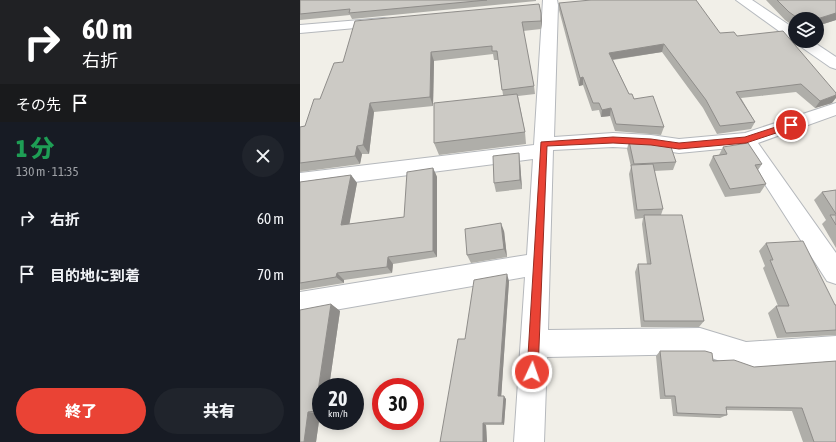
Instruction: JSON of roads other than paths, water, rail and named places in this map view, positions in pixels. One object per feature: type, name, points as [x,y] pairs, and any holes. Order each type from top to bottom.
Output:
[{"type":"street","points":[[743,0],[788,31]]},
{"type":"street","points":[[529,442],[551,4]]},
{"type":"street","points":[[300,29],[400,20]]},
{"type":"street","points":[[812,48],[836,64]]},
{"type":"street","points":[[300,181],[543,147],[613,140],[651,142],[679,146],[746,140],[836,110]]},
{"type":"street","points":[[746,140],[836,273]]},
{"type":"street","points":[[300,304],[538,264]]},
{"type":"street","points":[[534,344],[700,341],[746,356],[836,350]]}]
